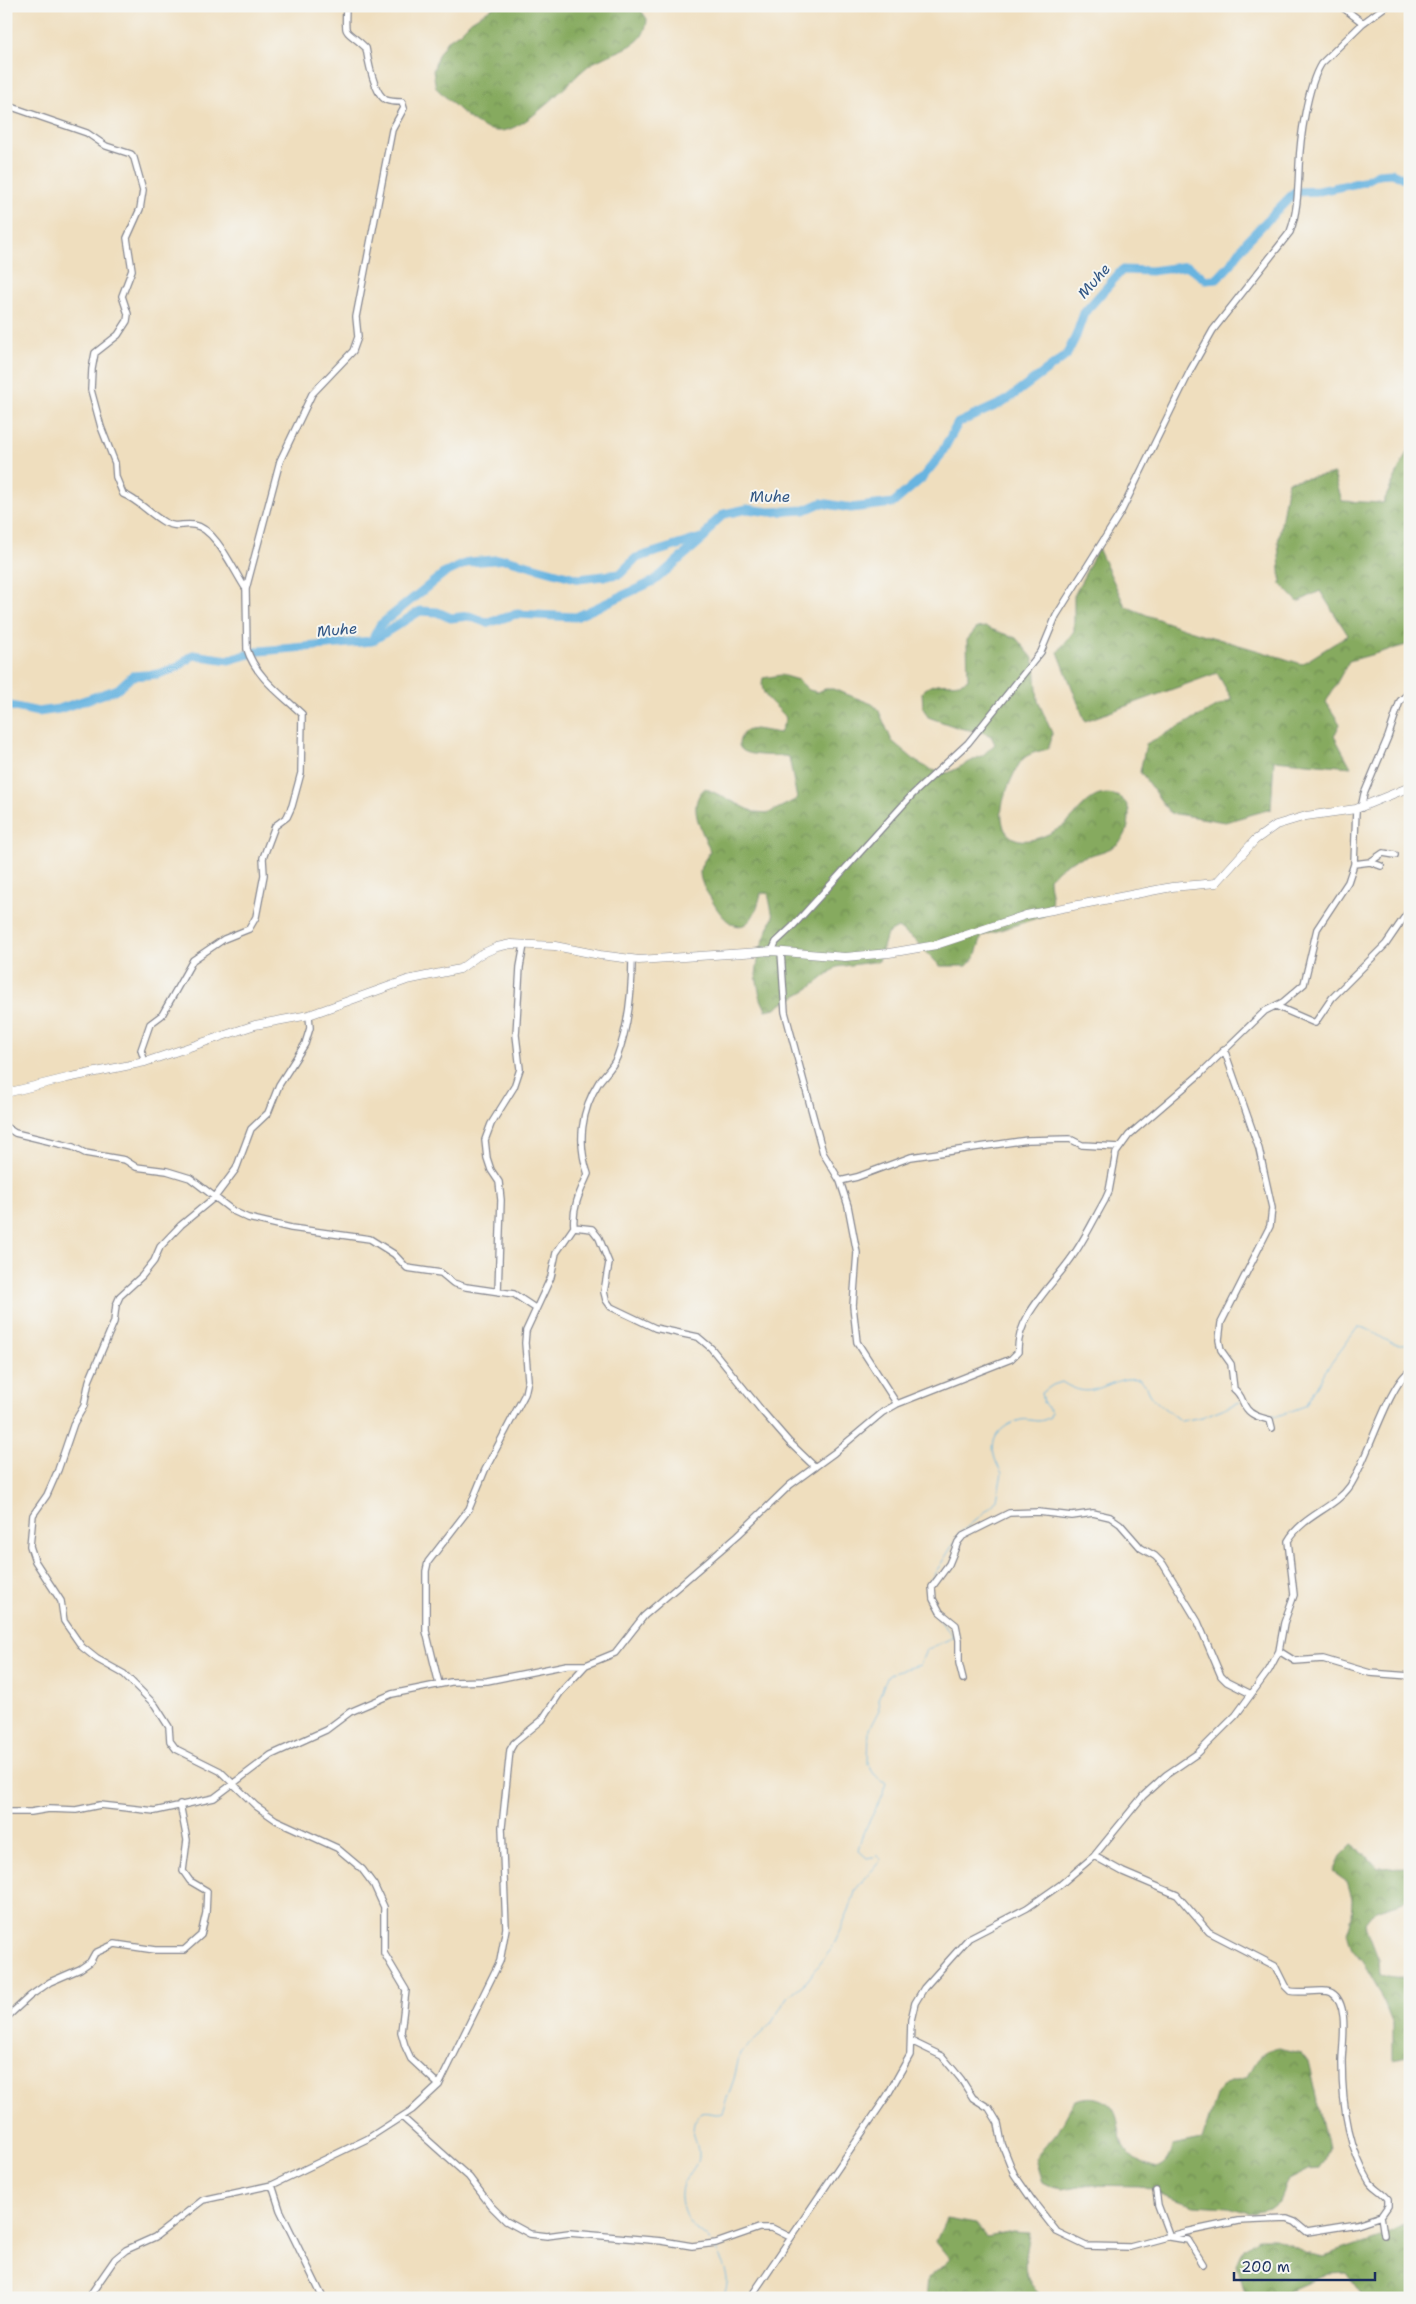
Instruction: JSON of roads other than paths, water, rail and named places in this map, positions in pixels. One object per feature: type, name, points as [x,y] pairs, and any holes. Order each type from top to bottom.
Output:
[{"type":"main road","points":[[6,1093],[146,1062],[255,1025],[309,1015],[407,980],[460,969],[478,954],[497,947],[524,944],[555,946],[632,959],[776,951],[845,957],[889,953],[936,944],[1026,915],[1172,888],[1216,882],[1255,840],[1276,825],[1306,816],[1359,808],[1410,787]]},
{"type":"street","points":[[146,1062],[141,1050],[150,1024],[162,1015],[193,960],[224,939],[248,929],[256,917],[264,875],[263,858],[275,826],[287,817],[292,806],[301,773],[302,714],[256,670],[249,656],[247,649],[246,589],[280,461],[312,394],[353,351],[358,337],[356,317],[392,130],[404,108],[402,102],[385,100],[380,94],[368,62],[366,48],[347,34],[344,27],[346,6]]},
{"type":"street","points":[[1341,6],[1363,23]]},
{"type":"street","points":[[897,1404],[857,1342],[853,1306],[857,1253],[848,1206],[840,1181],[823,1153],[785,1012],[776,942],[792,927],[913,794],[968,743],[1040,652],[1056,616],[1121,512],[1191,368],[1213,330],[1290,232],[1295,219],[1300,152],[1311,87],[1316,71],[1363,23],[1386,6]]},
{"type":"street","points":[[6,105],[88,133],[106,146],[131,154],[134,158],[143,190],[140,209],[127,238],[132,270],[122,296],[128,314],[127,322],[118,335],[95,353],[92,369],[91,390],[100,427],[115,463],[116,477],[123,494],[136,500],[149,513],[166,523],[178,527],[194,525],[211,533],[246,589]]},
{"type":"street","points":[[6,1812],[31,1812],[49,1809],[76,1810],[100,1805],[156,1811],[180,1804],[214,1798],[271,1754],[326,1730],[350,1712],[392,1694],[439,1684],[487,1681],[567,1665],[586,1665],[615,1653],[644,1616],[738,1536],[790,1485],[883,1412],[897,1404],[1011,1359],[1018,1352],[1018,1339],[1023,1325],[1073,1256],[1105,1200],[1109,1191],[1119,1147],[1129,1134],[1200,1074],[1265,1011],[1295,993],[1304,984],[1317,929],[1348,882],[1354,864],[1359,808],[1364,794],[1388,737],[1400,701],[1410,692]]},
{"type":"street","points":[[1370,862],[1383,853],[1395,855]]},
{"type":"street","points":[[1354,864],[1370,862],[1381,866]]},
{"type":"street","points":[[1276,1006],[1315,1023],[1332,998],[1386,944],[1410,909]]},
{"type":"street","points":[[498,1292],[501,1200],[499,1182],[490,1170],[485,1140],[491,1124],[514,1087],[520,1069],[516,1035],[520,967],[524,944]]},
{"type":"street","points":[[439,1684],[438,1673],[426,1631],[426,1571],[428,1562],[469,1509],[485,1470],[525,1394],[528,1380],[526,1331],[551,1277],[556,1253],[574,1228],[573,1216],[588,1174],[582,1157],[584,1116],[598,1084],[612,1067],[628,1021],[632,991],[632,959]]},
{"type":"street","points":[[309,1015],[310,1028],[305,1044],[279,1085],[268,1112],[251,1129],[236,1169],[215,1197],[181,1225],[160,1247],[154,1261],[142,1276],[120,1296],[116,1305],[114,1322],[90,1381],[84,1406],[74,1423],[58,1470],[47,1495],[33,1515],[30,1546],[35,1561],[61,1600],[64,1621],[82,1647],[124,1674],[155,1705],[169,1727],[170,1741],[176,1749],[220,1771],[256,1806],[276,1820],[337,1848],[362,1869],[374,1885],[384,1907],[384,1953],[406,1990],[401,2032],[405,2046],[411,2059],[439,2085]]},
{"type":"street","points":[[1224,1049],[1259,1149],[1272,1208],[1270,1226],[1221,1323],[1219,1340],[1221,1350],[1231,1364],[1234,1389],[1241,1394],[1246,1409],[1255,1415],[1270,1420],[1272,1428]]},
{"type":"street","points":[[6,1127],[15,1133],[73,1147],[85,1153],[125,1160],[136,1167],[166,1171],[190,1178],[233,1210],[264,1223],[370,1239],[394,1254],[407,1268],[441,1273],[453,1283],[514,1294],[535,1308]]},
{"type":"street","points":[[840,1181],[857,1177],[911,1156],[1028,1140],[1070,1139],[1082,1145],[1119,1147]]},
{"type":"street","points":[[574,1228],[592,1230],[599,1238],[606,1253],[609,1263],[604,1292],[611,1308],[655,1328],[698,1337],[711,1348],[788,1442],[815,1467]]},
{"type":"street","points":[[750,2298],[887,2096],[910,2055],[911,2020],[915,2002],[924,1988],[969,1938],[1026,1908],[1060,1885],[1094,1856],[1143,1796],[1166,1775],[1198,1754],[1236,1715],[1269,1670],[1279,1651],[1284,1623],[1294,1595],[1288,1542],[1307,1520],[1349,1487],[1403,1376],[1410,1371]]},
{"type":"street","points":[[963,1679],[959,1663],[959,1640],[956,1625],[940,1612],[933,1599],[932,1587],[949,1564],[958,1542],[980,1526],[1009,1513],[1038,1512],[1072,1516],[1093,1513],[1110,1517],[1120,1524],[1141,1548],[1159,1560],[1198,1622],[1221,1676],[1227,1682],[1251,1694]]},
{"type":"street","points":[[1279,1651],[1294,1661],[1323,1658],[1370,1673],[1410,1676]]},
{"type":"street","points":[[88,2298],[116,2259],[126,2250],[155,2237],[203,2200],[272,2185],[367,2139],[402,2116],[439,2085],[500,1961],[506,1928],[502,1827],[510,1750],[514,1743],[542,1720],[560,1693],[586,1665]]},
{"type":"street","points":[[6,2018],[50,1982],[80,1969],[90,1962],[95,1953],[115,1944],[155,1950],[184,1950],[201,1935],[206,1913],[207,1891],[190,1881],[183,1872],[187,1840],[180,1804]]},
{"type":"street","points":[[911,2041],[942,2056],[961,2079],[973,2098],[992,2112],[998,2123],[1002,2144],[1014,2174],[1057,2232],[1089,2247],[1107,2245],[1130,2247],[1238,2220],[1287,2219],[1295,2222],[1303,2231],[1308,2232],[1357,2224],[1381,2216],[1388,2206],[1388,2199],[1382,2191],[1369,2182],[1353,2148],[1350,2134],[1342,2064],[1344,2019],[1336,1997],[1328,1992],[1290,1991],[1285,1986],[1275,1966],[1209,1932],[1177,1895],[1123,1872],[1094,1856]]},
{"type":"street","points":[[402,2116],[469,2177],[490,2206],[506,2221],[530,2234],[547,2236],[569,2233],[662,2241],[692,2246],[716,2244],[759,2228],[772,2228],[790,2237]]},
{"type":"street","points":[[272,2185],[280,2210],[323,2298]]},
{"type":"street","points":[[1156,2191],[1158,2205],[1170,2237]]},
{"type":"street","points":[[1381,2216],[1384,2235]]},
{"type":"street","points":[[1170,2237],[1188,2240],[1203,2264]]},
{"type":"waterway","name":"Muhe","points":[[6,705],[38,712],[59,709],[118,689],[132,676],[158,674],[176,668],[193,655],[229,660],[260,651],[372,641],[420,611],[437,612],[451,618],[469,616],[488,623],[516,614],[576,617],[654,581],[705,537],[713,524],[724,514],[747,509],[770,512],[805,510],[821,503],[851,508],[893,503],[922,478],[940,456],[958,423],[1004,402],[1066,356],[1076,336],[1084,313],[1122,270],[1151,271],[1188,266],[1206,280],[1217,279],[1231,264],[1246,242],[1295,192],[1319,191],[1363,182],[1378,174],[1392,173],[1410,181]]},
{"type":"waterway","points":[[372,640],[380,625],[443,574],[469,562],[506,559],[579,579],[620,574],[636,558],[701,538]]},
{"type":"waterway","points":[[1246,1403],[1257,1411],[1277,1416],[1305,1406],[1326,1370],[1358,1327],[1365,1328],[1394,1343],[1410,1343]]},
{"type":"waterway","points":[[956,1540],[959,1534],[992,1506],[997,1499],[1002,1473],[994,1457],[993,1450],[996,1436],[1001,1430],[1017,1421],[1041,1421],[1050,1417],[1051,1412],[1043,1402],[1041,1393],[1053,1385],[1062,1382],[1072,1388],[1088,1391],[1117,1381],[1139,1379],[1151,1396],[1181,1421],[1202,1417],[1240,1402]]},
{"type":"waterway","points":[[710,2241],[688,2221],[683,2209],[681,2196],[683,2184],[698,2159],[693,2129],[696,2118],[701,2113],[722,2113],[734,2079],[740,2053],[771,2024],[787,1997],[807,1981],[832,1948],[856,1889],[881,1860],[878,1856],[867,1858],[858,1850],[860,1841],[886,1783],[874,1774],[868,1764],[869,1729],[879,1710],[878,1699],[888,1676],[896,1671],[920,1665],[926,1650],[954,1637],[934,1614],[929,1602],[927,1586],[954,1543]]},
{"type":"waterway","points":[[713,2246],[726,2271],[727,2285],[721,2298]]}]
